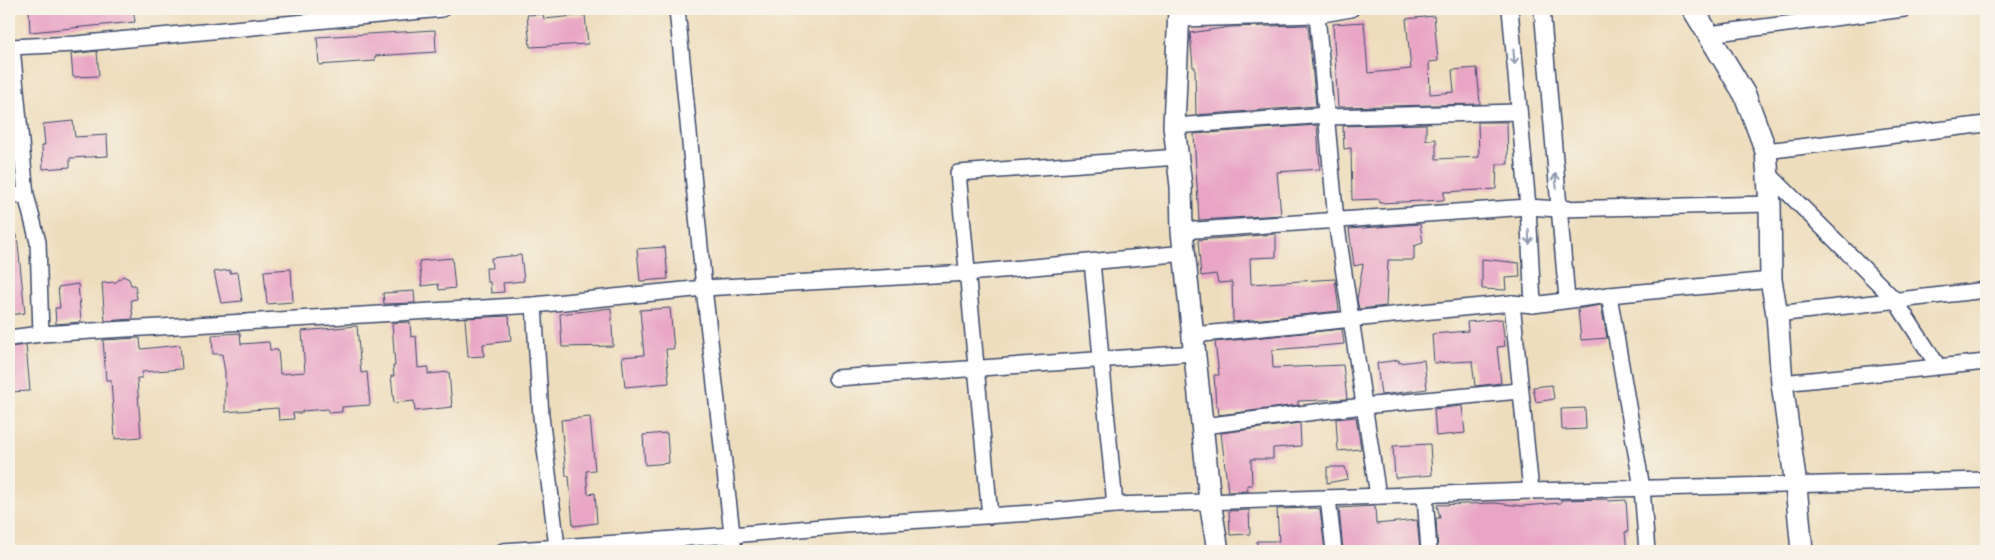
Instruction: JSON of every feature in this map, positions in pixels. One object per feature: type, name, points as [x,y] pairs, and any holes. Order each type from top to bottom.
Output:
[{"type":"street","points":[[41,334],[38,242],[26,195],[10,47],[76,44],[442,9]]},
{"type":"street","points":[[677,9],[704,288],[734,551]]},
{"type":"street","points":[[1218,551],[1210,501],[1186,254],[1182,231],[1181,186],[1174,126],[1180,14],[1317,15],[1351,9]]},
{"type":"street","points":[[1510,9],[1528,208],[1533,304]]},
{"type":"street","points":[[1542,9],[1567,299]]},
{"type":"street","points":[[1693,9],[1744,95],[1766,151],[1770,204],[1771,280],[1777,314],[1782,383],[1796,486],[1802,551]]},
{"type":"street","points":[[1709,34],[1904,9]]},
{"type":"street","points":[[1317,15],[1336,221],[1378,496]]},
{"type":"street","points":[[1174,126],[1327,116],[1519,112]]},
{"type":"street","points":[[1766,151],[1986,124]]},
{"type":"street","points":[[990,516],[958,173],[1178,157]]},
{"type":"street","points":[[1768,173],[1895,300],[1938,366]]},
{"type":"street","points":[[9,196],[26,195]]},
{"type":"street","points":[[1182,231],[1528,208],[1770,204]]},
{"type":"street","points":[[9,338],[41,334],[534,305],[704,288],[968,273],[1186,254]]},
{"type":"street","points":[[1092,262],[1115,505]]},
{"type":"street","points":[[836,378],[1102,360],[1350,319],[1512,303],[1533,304],[1567,299],[1771,280]]},
{"type":"street","points":[[1777,314],[1986,290]]},
{"type":"street","points":[[1609,295],[1642,488],[1647,551]]},
{"type":"street","points":[[1512,303],[1519,391],[1531,491]]},
{"type":"street","points":[[534,305],[541,416],[557,548]]},
{"type":"street","points":[[1782,383],[1986,362]]},
{"type":"street","points":[[1203,426],[1363,406],[1519,391]]},
{"type":"street","points":[[502,551],[990,516],[1115,505],[1531,491],[1986,480]]},
{"type":"street","points":[[1425,495],[1429,551]]},
{"type":"street","points":[[1328,498],[1334,551]]},
{"type":"building","points":[[29,9],[133,9],[135,22],[30,32]]},
{"type":"building","points":[[543,14],[544,19],[585,15],[588,44],[530,47],[527,15]]},
{"type":"building","points":[[1434,16],[1438,61],[1429,62],[1430,94],[1454,92],[1452,70],[1477,68],[1480,104],[1338,107],[1333,24],[1364,22],[1368,73],[1411,69],[1406,19]]},
{"type":"building","points":[[1308,25],[1316,106],[1196,115],[1195,67],[1193,67],[1190,33],[1230,27]]},
{"type":"building","points":[[435,30],[436,52],[375,56],[375,61],[319,65],[317,37]]},
{"type":"building","points":[[97,51],[99,76],[73,77],[71,54]]},
{"type":"building","points":[[73,121],[75,137],[107,135],[108,156],[70,158],[70,167],[43,169],[42,145],[45,145],[43,124]]},
{"type":"building","points":[[1478,122],[1507,122],[1508,164],[1497,164],[1496,189],[1444,192],[1444,200],[1380,203],[1379,199],[1352,200],[1351,148],[1344,149],[1343,126],[1426,124],[1426,140],[1436,139],[1436,159],[1479,157]]},
{"type":"building","points":[[1317,125],[1320,169],[1277,172],[1281,215],[1199,220],[1194,134]]},
{"type":"building","points":[[1420,224],[1423,243],[1414,246],[1414,260],[1388,260],[1386,306],[1359,309],[1357,299],[1363,264],[1354,266],[1349,229]]},
{"type":"building","points":[[1276,234],[1276,257],[1250,258],[1251,284],[1335,279],[1339,311],[1233,322],[1232,282],[1218,283],[1216,274],[1201,276],[1198,240]]},
{"type":"building","points":[[9,235],[17,235],[25,313],[9,315]]},
{"type":"building","points":[[665,247],[668,279],[640,281],[637,249]]},
{"type":"building","points":[[521,255],[524,281],[503,283],[504,292],[491,293],[490,282],[487,282],[486,268],[492,268],[491,258]]},
{"type":"building","points":[[452,258],[455,288],[439,290],[438,284],[422,286],[419,261]]},
{"type":"building","points":[[1482,259],[1519,263],[1520,277],[1505,278],[1506,290],[1482,289]]},
{"type":"building","points":[[291,269],[293,302],[267,304],[264,271]]},
{"type":"building","points":[[230,270],[230,273],[238,272],[242,301],[221,303],[214,272]]},
{"type":"building","points":[[123,276],[129,279],[131,285],[135,285],[137,299],[131,300],[133,319],[105,321],[102,283],[116,282]]},
{"type":"building","points":[[78,284],[81,322],[56,324],[55,308],[60,308],[58,287]]},
{"type":"building","points":[[414,291],[415,303],[384,304],[383,293]]},
{"type":"building","points":[[1601,305],[1607,338],[1581,340],[1578,309]]},
{"type":"building","points":[[611,308],[613,346],[562,347],[560,314]]},
{"type":"building","points":[[670,308],[674,349],[666,349],[669,383],[625,387],[622,357],[644,355],[640,310]]},
{"type":"building","points":[[509,316],[511,341],[483,344],[484,356],[468,357],[465,318]]},
{"type":"building","points":[[1502,319],[1505,346],[1497,347],[1501,383],[1475,386],[1472,361],[1434,363],[1432,334],[1468,331],[1467,322]]},
{"type":"building","points":[[410,322],[411,337],[416,336],[418,368],[428,367],[428,374],[449,372],[452,407],[415,411],[414,401],[394,403],[391,376],[394,376],[393,366],[395,366],[392,323]]},
{"type":"building","points":[[357,326],[361,373],[367,372],[370,405],[342,407],[342,412],[328,413],[328,409],[302,411],[302,413],[293,413],[294,419],[279,420],[278,408],[225,412],[225,372],[222,354],[213,354],[212,335],[240,333],[241,344],[269,342],[270,350],[278,350],[280,374],[305,372],[302,331]]},
{"type":"building","points":[[1342,329],[1344,344],[1272,350],[1273,368],[1343,365],[1347,399],[1298,401],[1298,405],[1219,415],[1218,406],[1216,406],[1214,375],[1219,375],[1215,342]]},
{"type":"building","points":[[140,338],[141,349],[180,345],[182,369],[142,372],[142,378],[137,378],[141,437],[115,439],[111,380],[106,380],[103,340]]},
{"type":"building","points":[[26,345],[30,391],[9,392],[9,347]]},
{"type":"building","points":[[1399,360],[1399,363],[1424,360],[1427,389],[1381,395],[1377,363]]},
{"type":"building","points":[[1552,385],[1554,399],[1536,402],[1533,387]]},
{"type":"building","points":[[1462,406],[1465,433],[1436,436],[1434,409]]},
{"type":"building","points":[[1585,408],[1586,429],[1562,430],[1561,409]]},
{"type":"building","points":[[590,417],[595,470],[586,471],[588,494],[595,493],[597,523],[573,526],[569,476],[566,476],[561,420]]},
{"type":"building","points":[[1356,417],[1361,449],[1338,451],[1336,419]]},
{"type":"building","points":[[1300,423],[1301,446],[1273,448],[1273,459],[1251,459],[1252,485],[1247,485],[1248,491],[1228,492],[1221,433]]},
{"type":"building","points":[[667,433],[669,463],[645,465],[643,435]]},
{"type":"building","points":[[1430,444],[1432,475],[1395,478],[1393,446]]},
{"type":"building","points":[[1327,467],[1345,467],[1348,479],[1327,483]]},
{"type":"building","points":[[1608,499],[1608,501],[1626,500],[1628,532],[1625,532],[1627,551],[1438,551],[1436,518],[1440,518],[1437,505],[1495,503],[1522,506],[1561,503],[1561,500]]},
{"type":"building","points":[[1375,506],[1376,524],[1417,520],[1420,551],[1343,551],[1339,508]]},
{"type":"building","points":[[1277,509],[1320,509],[1325,551],[1257,551],[1257,541],[1279,541]]},
{"type":"building","points":[[1249,510],[1250,534],[1230,535],[1229,511]]}]
